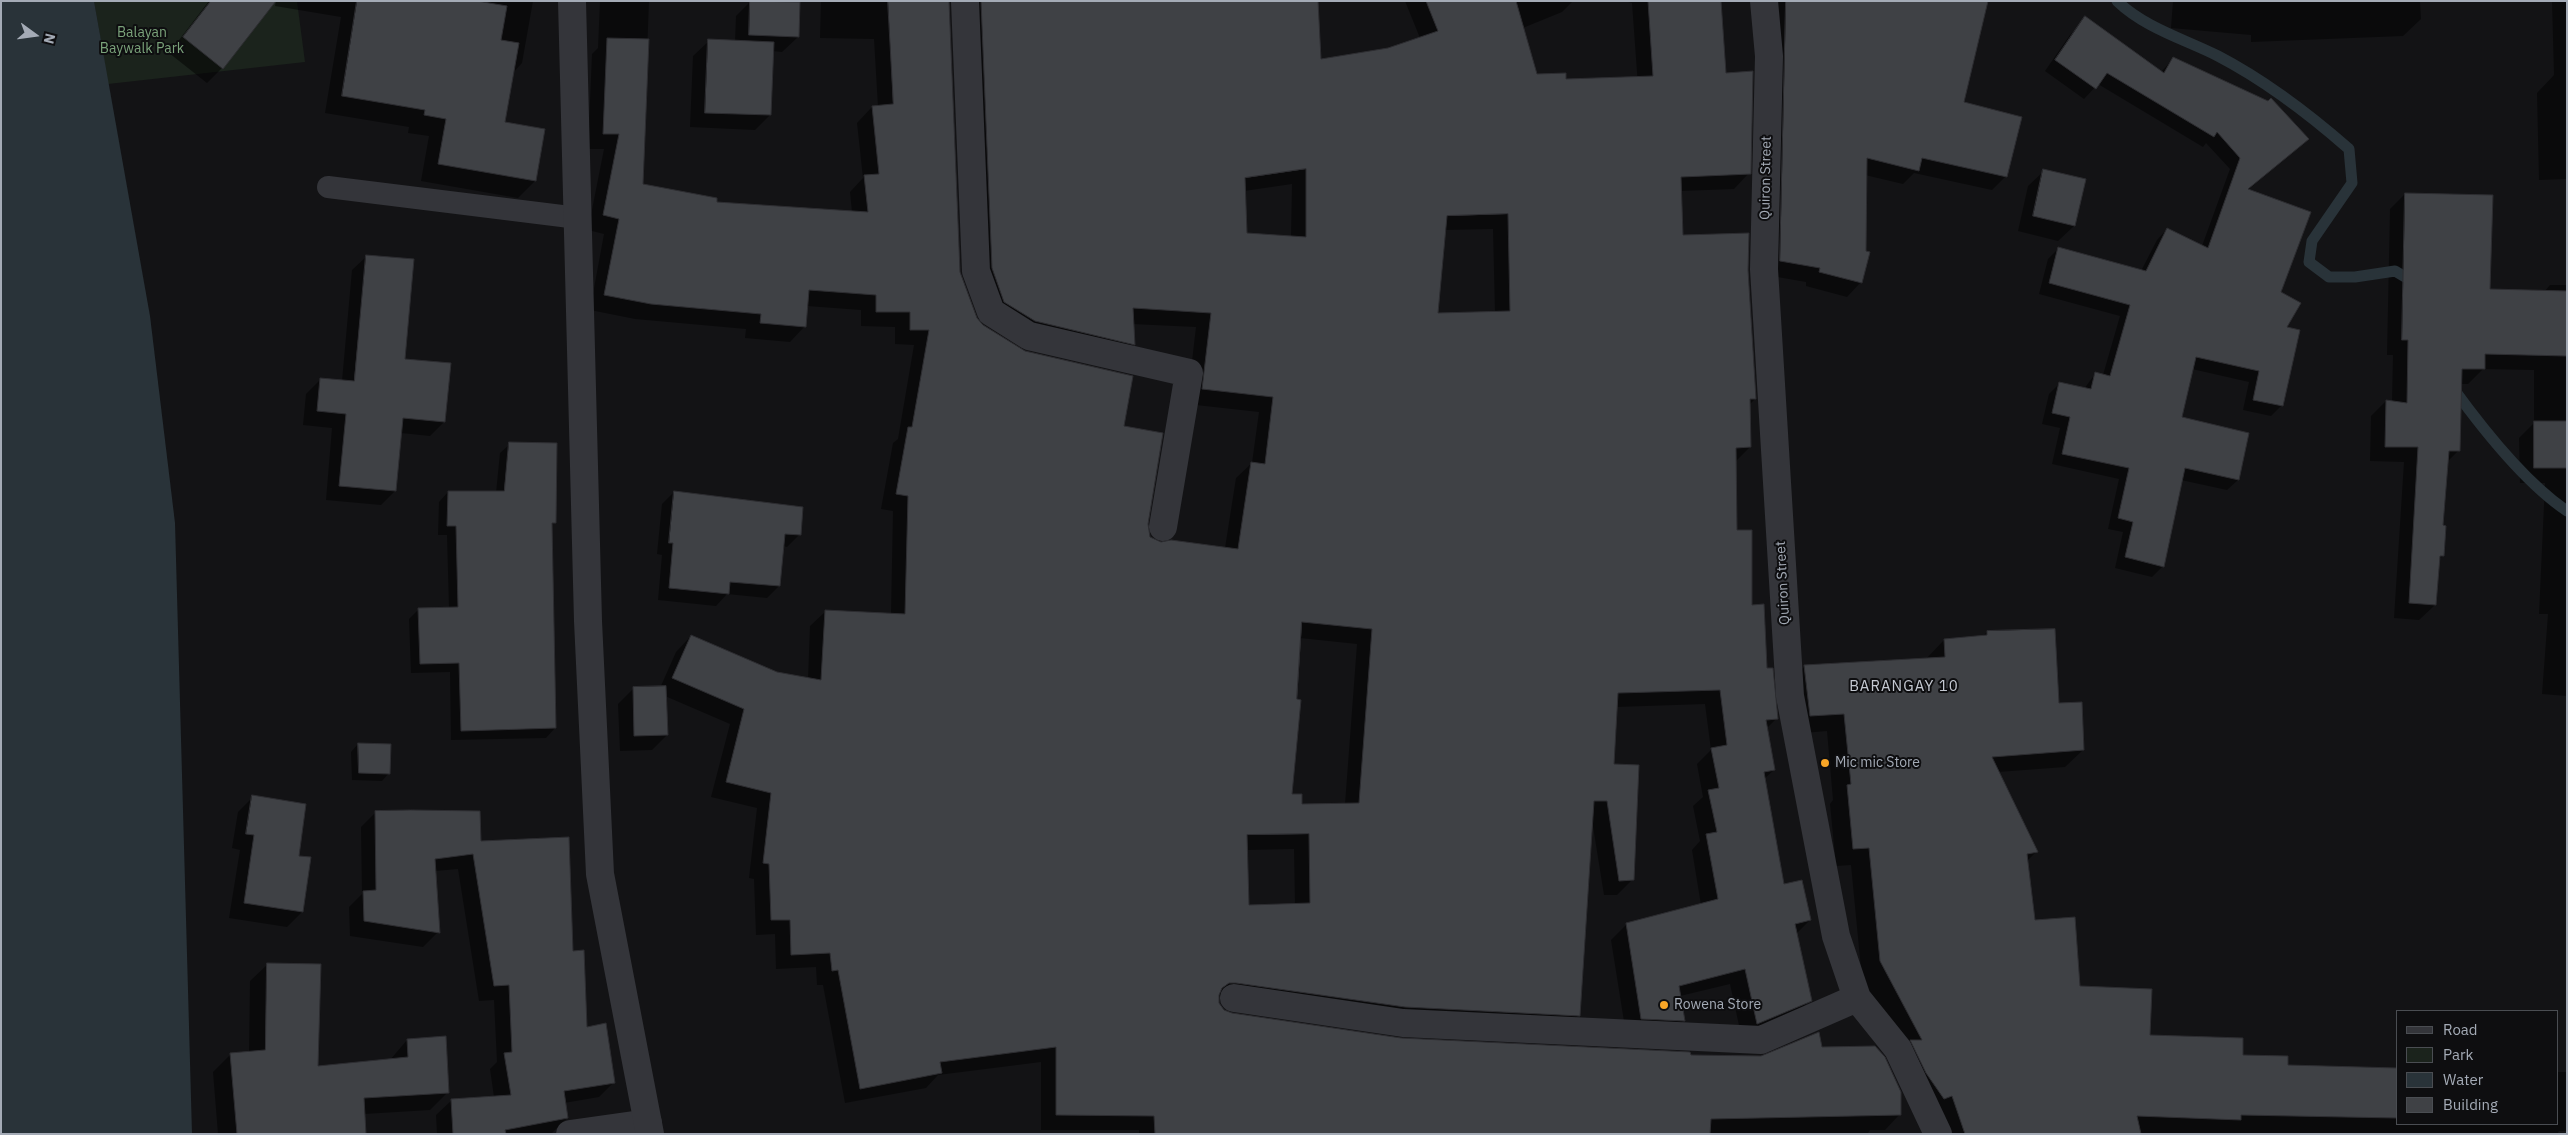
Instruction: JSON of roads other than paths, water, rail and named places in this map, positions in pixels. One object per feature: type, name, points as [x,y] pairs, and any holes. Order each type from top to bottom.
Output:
[{"type":"street","points":[[570,1134],[649,1128],[600,874],[588,621],[572,1]]},
{"type":"street","points":[[965,1],[976,271],[991,312],[1029,336],[1189,373],[1163,527]]},
{"type":"street","name":"Quiron Street","points":[[1764,1],[1769,56],[1764,269],[1790,696],[1836,936],[1857,998],[1898,1049],[1938,1134]]},
{"type":"street","points":[[1234,998],[1403,1023],[1761,1040],[1857,998]]},
{"type":"lane","points":[[328,187],[578,218]]},
{"type":"water","points":[[1,1],[94,1],[150,316],[175,523],[192,1134],[1,1134]]},
{"type":"waterway","points":[[2117,1],[2152,26],[2218,56],[2253,76],[2303,111],[2349,149],[2352,183],[2312,241],[2309,262],[2329,277],[2355,277],[2395,271],[2417,284]]},
{"type":"waterway","points":[[2453,388],[2477,420],[2521,471],[2552,500],[2567,511]]},
{"type":"place","name":"Mic mic Store","points":[[1825,763]]},
{"type":"place","name":"Rowena Store","points":[[1664,1005]]},
{"type":"district","name":"BARANGAY 10","points":[[1904,687]]},
{"type":"park label","name":"Balayan Baywalk Park","points":[[142,42]]}]
